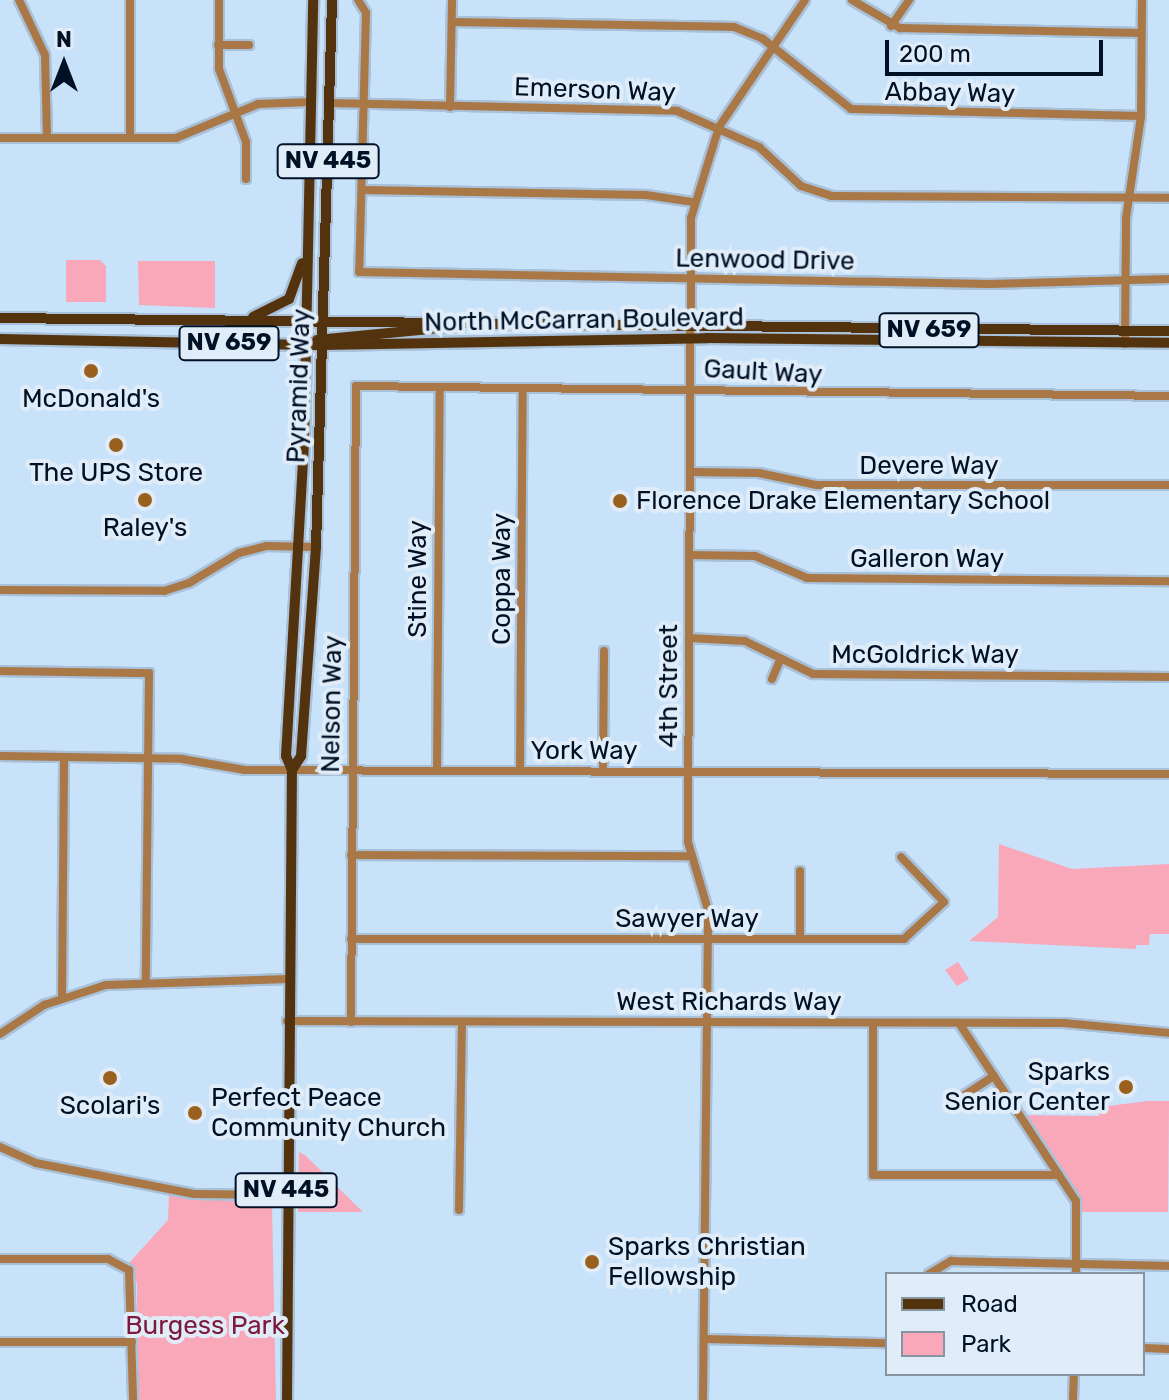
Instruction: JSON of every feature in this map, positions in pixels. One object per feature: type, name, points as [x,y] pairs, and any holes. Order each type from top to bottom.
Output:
[{"type":"main road","name":"Pyramid Way","points":[[287,1400],[287,1021],[292,770],[286,756],[307,345],[304,321],[313,0]]},
{"type":"main road","name":"Pyramid Way","points":[[292,770],[301,756],[316,547],[332,0]]},
{"type":"main road","points":[[241,320],[274,311],[289,299],[306,249]]},
{"type":"main road","name":"North McCarran Boulevard","points":[[0,318],[1169,331]]},
{"type":"main road","points":[[323,342],[447,330],[469,323]]},
{"type":"main road","name":"North McCarran Boulevard","points":[[0,339],[307,345],[323,342],[689,339],[1169,343]]},
{"type":"street","points":[[19,0],[45,55],[47,138]]},
{"type":"street","points":[[130,0],[130,136]]},
{"type":"street","points":[[219,0],[221,81],[246,142],[246,179]]},
{"type":"street","points":[[358,0],[366,13],[362,190],[646,195],[693,202]]},
{"type":"street","points":[[450,107],[452,0]]},
{"type":"street","name":"4th Street","points":[[703,1400],[708,902],[692,856],[688,771],[689,326],[693,202],[719,127],[805,0]]},
{"type":"street","points":[[852,0],[891,26],[1141,33]]},
{"type":"street","points":[[891,26],[909,0]]},
{"type":"street","points":[[1125,344],[1128,201],[1141,116],[1142,0]]},
{"type":"street","name":"Abbay Way","points":[[452,22],[734,27],[773,46],[812,74],[835,101],[860,111],[1141,116]]},
{"type":"street","points":[[218,45],[249,45]]},
{"type":"street","points":[[0,138],[187,136],[258,104],[310,102]]},
{"type":"street","name":"Emerson Way","points":[[330,103],[677,111],[759,147],[792,180],[821,194],[1128,201],[1169,198]]},
{"type":"street","name":"Lenwood Drive","points":[[362,190],[359,272],[989,284],[1169,279]]},
{"type":"street","name":"Gault Way","points":[[356,386],[689,389],[832,396],[1169,396]]},
{"type":"street","name":"Nelson Way","points":[[351,1022],[356,386]]},
{"type":"street","name":"Stine Way","points":[[437,771],[440,388]]},
{"type":"street","name":"Coppa Way","points":[[520,771],[523,388]]},
{"type":"street","name":"Devere Way","points":[[691,472],[759,473],[816,485],[1169,485]]},
{"type":"street","points":[[0,590],[164,591],[189,583],[236,554],[299,546],[316,547]]},
{"type":"street","name":"Galleron Way","points":[[690,555],[755,556],[807,578],[1169,581]]},
{"type":"street","name":"McGoldrick Way","points":[[689,638],[745,641],[813,674],[1169,677]]},
{"type":"street","points":[[603,771],[604,651]]},
{"type":"street","points":[[772,679],[780,660]]},
{"type":"street","points":[[0,671],[149,673],[146,982]]},
{"type":"street","name":"York Way","points":[[0,756],[148,758],[292,770],[1169,774]]},
{"type":"street","points":[[62,997],[64,757]]},
{"type":"street","points":[[351,855],[692,856]]},
{"type":"street","name":"Sawyer Way","points":[[351,939],[908,938],[944,902],[901,857]]},
{"type":"street","points":[[800,871],[800,939]]},
{"type":"street","points":[[0,1034],[62,997],[106,985],[288,979]]},
{"type":"street","name":"West Richards Way","points":[[287,1021],[1064,1023],[1169,1033]]},
{"type":"street","points":[[459,1210],[462,1022]]},
{"type":"street","points":[[873,1023],[873,1175],[1059,1175]]},
{"type":"street","points":[[959,1023],[1077,1207],[1076,1272]]},
{"type":"street","points":[[963,1096],[994,1076]]},
{"type":"street","points":[[0,1147],[36,1163],[194,1194],[286,1195]]},
{"type":"street","points":[[0,1259],[108,1259],[125,1266],[133,1284],[133,1400]]},
{"type":"street","points":[[932,1272],[951,1261],[1169,1266]]},
{"type":"street","points":[[705,1339],[885,1343]]},
{"type":"street","points":[[0,1342],[132,1342]]},
{"type":"street","points":[[1145,1348],[1168,1349]]},
{"type":"street","points":[[1073,1400],[1074,1376]]},
{"type":"green space","points":[[66,260],[100,260],[106,266],[106,302],[66,302]]},
{"type":"green space","points":[[138,261],[215,261],[215,308],[139,305]]},
{"type":"green space","points":[[999,844],[1072,869],[1169,864],[1169,934],[1150,934],[1149,945],[1136,945],[1136,949],[969,941],[998,917]]},
{"type":"green space","points":[[958,962],[969,979],[957,986],[945,970]]},
{"type":"green space","points":[[1169,1101],[1168,1212],[1081,1212],[1080,1198],[1025,1115],[1099,1116],[1100,1107]]},
{"type":"green space","points":[[299,1152],[305,1155],[363,1212],[298,1212]]},
{"type":"green space","name":"Burgess Park","points":[[169,1195],[272,1205],[276,1400],[136,1400],[137,1284],[129,1263],[168,1220]]},
{"type":"place","name":"McDonald's","points":[[91,371]]},
{"type":"place","name":"The UPS Store","points":[[116,445]]},
{"type":"place","name":"Raley's","points":[[145,500]]},
{"type":"place","name":"Florence Drake Elementary School","points":[[620,501]]},
{"type":"place","name":"Scolari's","points":[[110,1078]]},
{"type":"place","name":"Sparks Senior Center","points":[[1126,1087]]},
{"type":"place","name":"Perfect Peace Community Church","points":[[195,1113]]},
{"type":"place","name":"Sparks Christian Fellowship","points":[[592,1262]]}]
